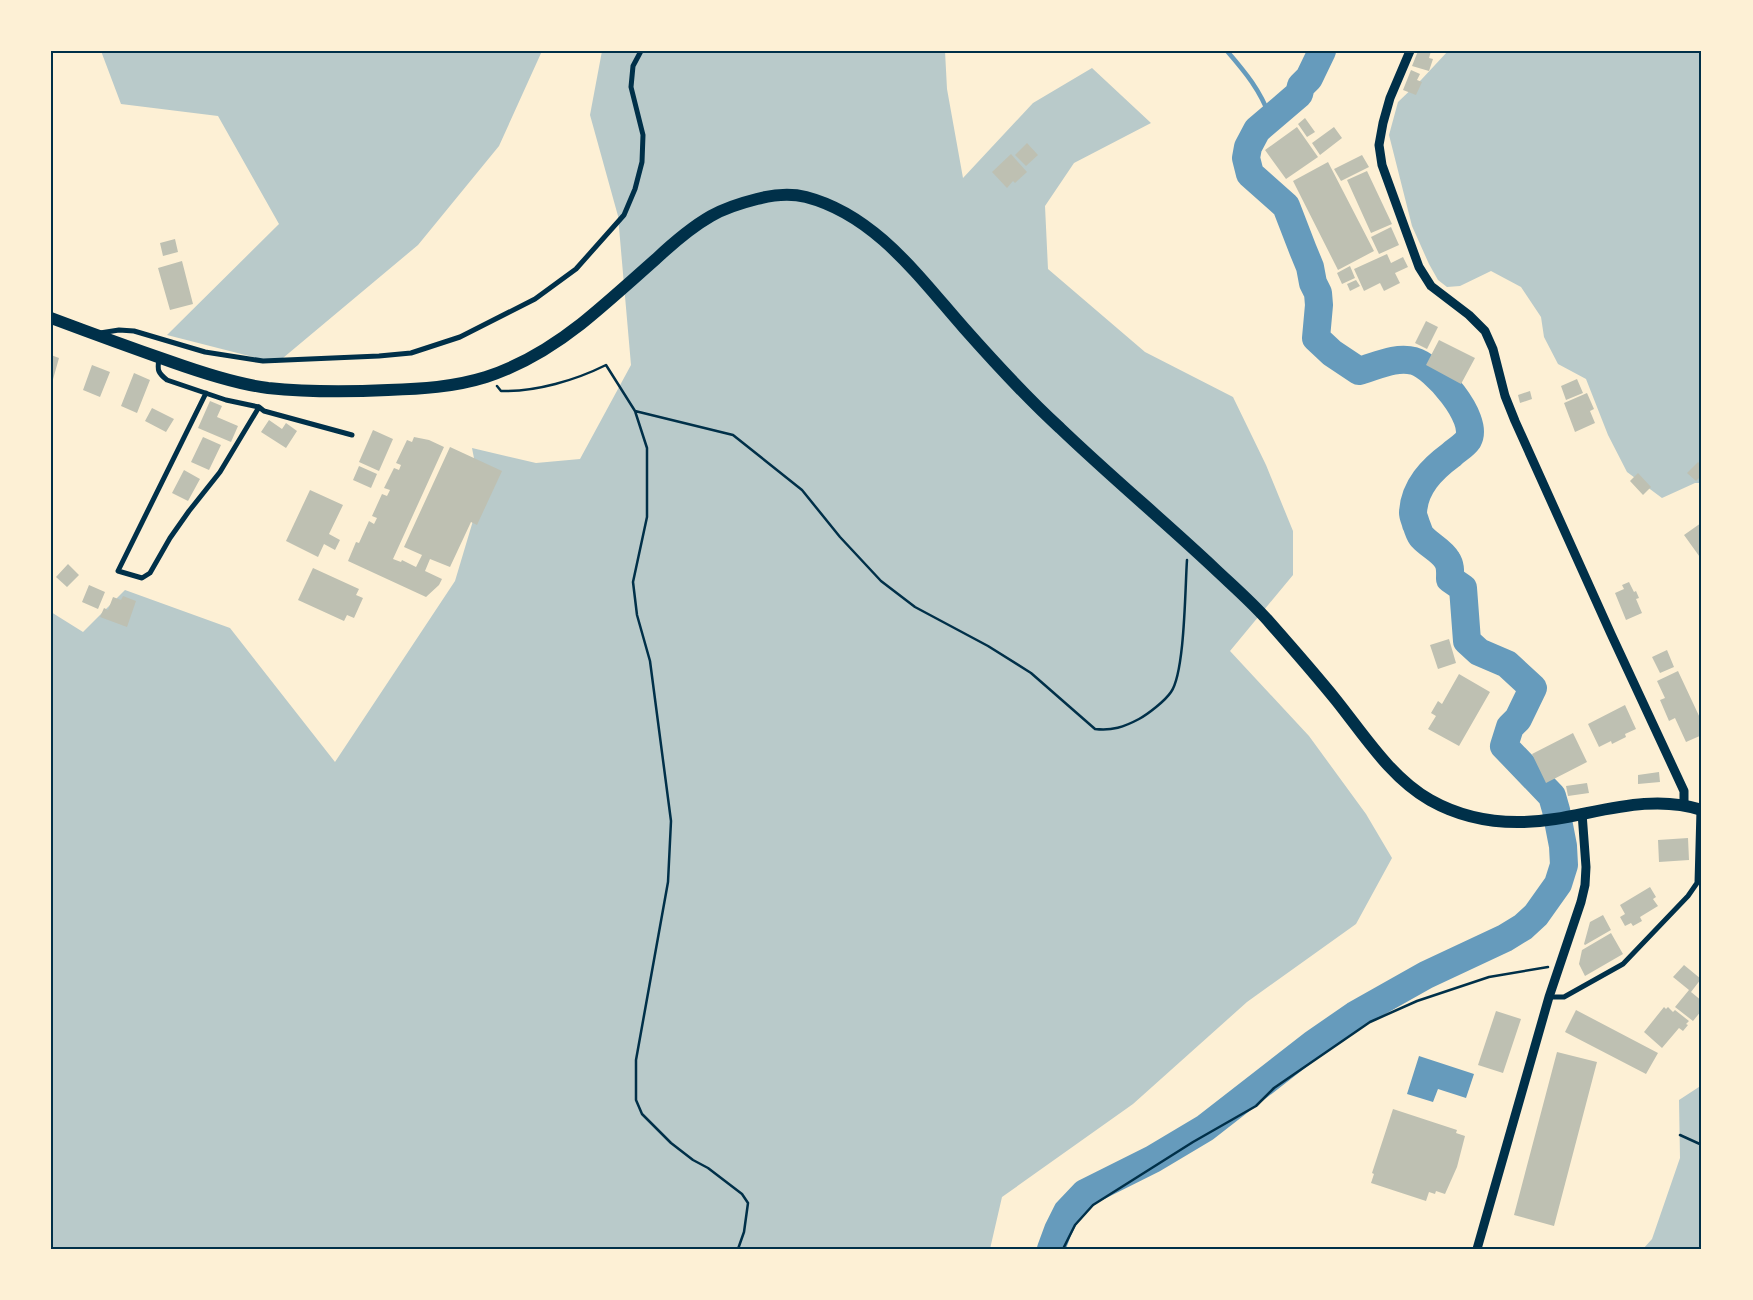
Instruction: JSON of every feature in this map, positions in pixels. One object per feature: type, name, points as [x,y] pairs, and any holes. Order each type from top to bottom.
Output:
[{"type":"main road","points":[[51,318],[159,358],[241,383],[268,388],[303,390],[366,391],[427,389],[488,376],[521,362],[552,344],[574,329],[689,230],[712,215],[735,205],[769,195],[801,195],[850,215],[871,229],[899,256],[1014,384],[1062,430],[1188,543],[1266,618],[1383,759],[1412,789],[1447,809],[1470,818],[1495,822],[1529,822],[1648,803],[1684,804],[1700,810]]},
{"type":"street","points":[[94,334],[119,330],[134,331],[205,352],[263,361],[411,354],[460,337],[535,298],[576,269],[624,215],[635,189],[642,162],[643,135],[632,87],[633,66],[641,51]]},
{"type":"street","points":[[1410,51],[1390,98],[1379,145],[1382,165],[1415,258],[1431,286],[1469,315],[1485,331],[1493,349],[1505,396],[1515,421],[1610,634],[1684,791],[1684,804]]},
{"type":"street","points":[[159,358],[159,374],[168,380],[264,411],[352,436]]},
{"type":"street","points":[[206,393],[118,571],[142,578],[150,574],[170,538],[189,510],[220,472],[259,408]]},
{"type":"street","points":[[1549,997],[1564,997],[1623,964],[1699,885],[1700,810]]},
{"type":"street","points":[[1477,1249],[1549,997],[1581,902],[1585,885],[1586,867],[1582,814]]},
{"type":"path","points":[[488,376],[502,391],[519,392],[583,376],[606,365],[635,411],[647,448],[647,517],[633,582],[637,615],[650,661],[671,821],[668,882],[636,1060],[636,1100],[642,1114],[671,1143],[742,1194],[748,1204],[744,1232],[738,1249]]},
{"type":"path","points":[[635,411],[733,435],[802,490],[840,537],[881,581],[915,607],[988,646],[1030,672],[1095,729],[1109,730],[1126,726],[1146,715],[1171,692],[1179,671],[1188,543]]},
{"type":"path","points":[[1064,1249],[1074,1224],[1092,1205],[1193,1142],[1256,1106],[1274,1088],[1370,1022],[1417,1002],[1489,977],[1559,965]]},
{"type":"path","points":[[1680,1135],[1702,1145]]},
{"type":"shaded area","points":[[101,51],[542,51],[499,146],[418,245],[277,363],[167,335],[279,224],[218,116],[121,104]]},
{"type":"shaded area","points":[[602,51],[945,51],[947,89],[963,178],[1033,103],[1092,68],[1151,123],[1074,163],[1045,206],[1048,269],[1145,352],[1233,397],[1266,465],[1293,531],[1293,575],[1230,651],[1309,736],[1366,814],[1392,858],[1356,924],[1247,1002],[1133,1104],[1002,1197],[990,1249],[51,1249],[51,612],[83,632],[125,590],[230,628],[335,762],[455,581],[481,494],[472,448],[536,463],[580,459],[631,365],[618,216],[590,115]]},
{"type":"shaded area","points":[[1448,51],[1702,51],[1702,483],[1695,483],[1662,498],[1627,472],[1608,435],[1586,379],[1558,364],[1544,337],[1541,317],[1521,287],[1491,271],[1460,286],[1447,287],[1438,280],[1412,226],[1389,135],[1398,102]]},
{"type":"shaded area","points":[[1702,1085],[1702,1249],[1643,1249],[1652,1239],[1680,1158],[1679,1100]]},
{"type":"water","points":[[1419,1056],[1474,1074],[1466,1098],[1438,1089],[1433,1102],[1407,1094]]},
{"type":"building","points":[[1418,51],[1431,51],[1429,58],[1433,59],[1429,71],[1412,66]]},
{"type":"building","points":[[1411,70],[1420,74],[1417,80],[1422,82],[1416,95],[1403,90]]},
{"type":"building","points":[[1305,118],[1315,132],[1307,137],[1298,124]]},
{"type":"building","points":[[1297,127],[1318,157],[1286,179],[1265,150]]},
{"type":"building","points":[[1334,127],[1342,138],[1320,155],[1312,143]]},
{"type":"building","points":[[1027,143],[1038,155],[1026,166],[1015,155]]},
{"type":"building","points":[[1011,154],[1027,172],[1015,183],[1013,181],[1007,188],[992,172]]},
{"type":"building","points":[[1362,155],[1369,167],[1341,181],[1334,169]]},
{"type":"building","points":[[1328,162],[1374,251],[1338,270],[1293,181]]},
{"type":"building","points":[[1367,171],[1392,224],[1371,233],[1347,180]]},
{"type":"building","points":[[1391,227],[1399,245],[1379,254],[1371,237]]},
{"type":"building","points":[[175,239],[178,252],[163,256],[160,243]]},
{"type":"building","points":[[1387,254],[1391,263],[1403,257],[1408,267],[1395,273],[1400,283],[1384,291],[1380,283],[1364,291],[1354,269]]},
{"type":"building","points":[[182,261],[193,304],[170,310],[158,268]]},
{"type":"building","points":[[1350,266],[1355,278],[1342,284],[1337,273]]},
{"type":"building","points":[[1356,280],[1360,286],[1350,291],[1347,284]]},
{"type":"building","points":[[1426,321],[1438,327],[1427,349],[1415,343]]},
{"type":"building","points":[[1439,340],[1475,358],[1461,384],[1426,365]]},
{"type":"building","points":[[51,355],[59,358],[52,383],[51,383]]},
{"type":"building","points":[[92,365],[110,372],[100,397],[83,390]]},
{"type":"building","points":[[134,373],[150,380],[137,413],[121,406]]},
{"type":"building","points":[[1577,379],[1583,393],[1566,400],[1561,386]]},
{"type":"building","points":[[1530,391],[1532,399],[1520,403],[1518,395]]},
{"type":"building","points":[[1587,393],[1594,409],[1590,411],[1595,423],[1575,432],[1564,403]]},
{"type":"building","points":[[210,401],[222,406],[217,417],[238,426],[231,442],[198,428]]},
{"type":"building","points":[[152,408],[174,419],[166,432],[145,421]]},
{"type":"building","points":[[269,420],[282,429],[286,423],[297,431],[286,448],[261,432]]},
{"type":"building","points":[[373,430],[393,439],[379,471],[359,462]]},
{"type":"building","points":[[203,437],[221,445],[209,470],[191,462]]},
{"type":"building","points":[[414,437],[429,440],[444,447],[393,559],[401,562],[402,560],[416,567],[422,555],[404,547],[450,447],[502,471],[477,525],[471,522],[450,567],[430,559],[425,571],[442,579],[439,585],[426,597],[348,561],[356,542],[359,543],[369,521],[374,524],[377,518],[372,516],[382,494],[387,496],[390,490],[384,488],[394,468],[399,470],[401,465],[396,463],[407,440],[412,442]]},
{"type":"building","points":[[1698,462],[1702,466],[1702,475],[1696,481],[1687,473]]},
{"type":"building","points":[[359,466],[377,474],[371,488],[353,480]]},
{"type":"building","points":[[184,470],[200,479],[188,501],[172,493]]},
{"type":"building","points":[[1638,473],[1651,487],[1643,495],[1630,481]]},
{"type":"building","points":[[310,490],[343,505],[329,534],[340,540],[335,550],[324,544],[318,557],[286,541]]},
{"type":"building","points":[[1701,523],[1702,525],[1702,560],[1684,535]]},
{"type":"building","points":[[68,564],[79,575],[67,587],[56,577]]},
{"type":"building","points":[[313,568],[359,589],[356,595],[363,598],[354,618],[347,615],[344,621],[298,600]]},
{"type":"building","points":[[1629,582],[1639,598],[1636,599],[1642,613],[1626,620],[1615,593],[1624,589],[1622,585]]},
{"type":"building","points":[[89,585],[105,592],[98,609],[82,602]]},
{"type":"building","points":[[123,596],[136,601],[127,627],[100,617],[104,608],[108,610],[113,597],[121,600]]},
{"type":"building","points":[[1449,639],[1456,663],[1438,669],[1430,645]]},
{"type":"building","points":[[1667,650],[1674,667],[1660,673],[1652,657]]},
{"type":"building","points":[[1678,671],[1700,718],[1702,717],[1702,735],[1686,742],[1675,718],[1669,721],[1660,700],[1665,698],[1657,681]]},
{"type":"building","points":[[1459,674],[1490,692],[1459,746],[1428,729],[1436,716],[1431,713],[1438,701],[1442,704]]},
{"type":"building","points":[[1625,705],[1636,729],[1625,734],[1626,737],[1612,744],[1611,741],[1599,747],[1588,724]]},
{"type":"building","points":[[1573,733],[1587,762],[1546,783],[1532,754]]},
{"type":"building","points":[[1659,772],[1660,782],[1638,784],[1638,775]]},
{"type":"building","points":[[1587,783],[1589,793],[1568,796],[1566,786]]},
{"type":"building","points":[[1688,838],[1689,860],[1659,862],[1658,840]]},
{"type":"building","points":[[1650,887],[1656,897],[1653,899],[1658,906],[1640,917],[1642,921],[1633,926],[1631,923],[1625,926],[1620,917],[1625,914],[1620,905]]},
{"type":"building","points":[[1603,915],[1611,930],[1585,945],[1590,922]]},
{"type":"building","points":[[1611,933],[1623,954],[1585,976],[1579,964],[1582,950]]},
{"type":"building","points":[[1684,965],[1701,979],[1691,992],[1702,1001],[1702,1010],[1693,1021],[1675,1007],[1689,990],[1673,977]]},
{"type":"building","points":[[1664,1007],[1666,1009],[1668,1007],[1673,1012],[1675,1010],[1689,1021],[1683,1031],[1679,1028],[1662,1048],[1644,1032]]},
{"type":"building","points":[[1576,1010],[1658,1053],[1646,1074],[1565,1032]]},
{"type":"building","points":[[1496,1011],[1521,1019],[1503,1073],[1478,1065]]},
{"type":"building","points":[[1557,1052],[1597,1062],[1554,1226],[1514,1215]]},
{"type":"building","points":[[1393,1109],[1457,1130],[1456,1133],[1465,1136],[1457,1167],[1445,1194],[1436,1191],[1435,1194],[1429,1192],[1426,1201],[1371,1183],[1374,1174],[1372,1173]]},
{"type":"waterway","points":[[1227,51],[1252,82],[1262,98],[1270,117]]},
{"type":"waterway","points":[[1051,1249],[1067,1212],[1085,1193],[1153,1159],[1205,1128],[1313,1044],[1355,1015],[1426,975],[1505,938],[1523,927],[1536,915],[1558,884],[1564,865],[1563,846],[1552,796],[1504,746],[1510,727],[1518,719],[1533,688],[1507,664],[1479,652],[1467,641],[1463,588],[1450,579],[1450,567],[1447,560],[1421,536],[1413,515],[1417,495],[1425,480],[1437,466],[1468,440],[1470,431],[1467,420],[1453,394],[1433,372],[1423,365],[1414,361],[1400,360],[1386,362],[1359,371],[1332,353],[1316,338],[1319,305],[1318,293],[1286,206],[1250,174],[1246,158],[1248,147],[1257,130],[1299,94],[1301,86],[1309,78],[1322,51]]}]
